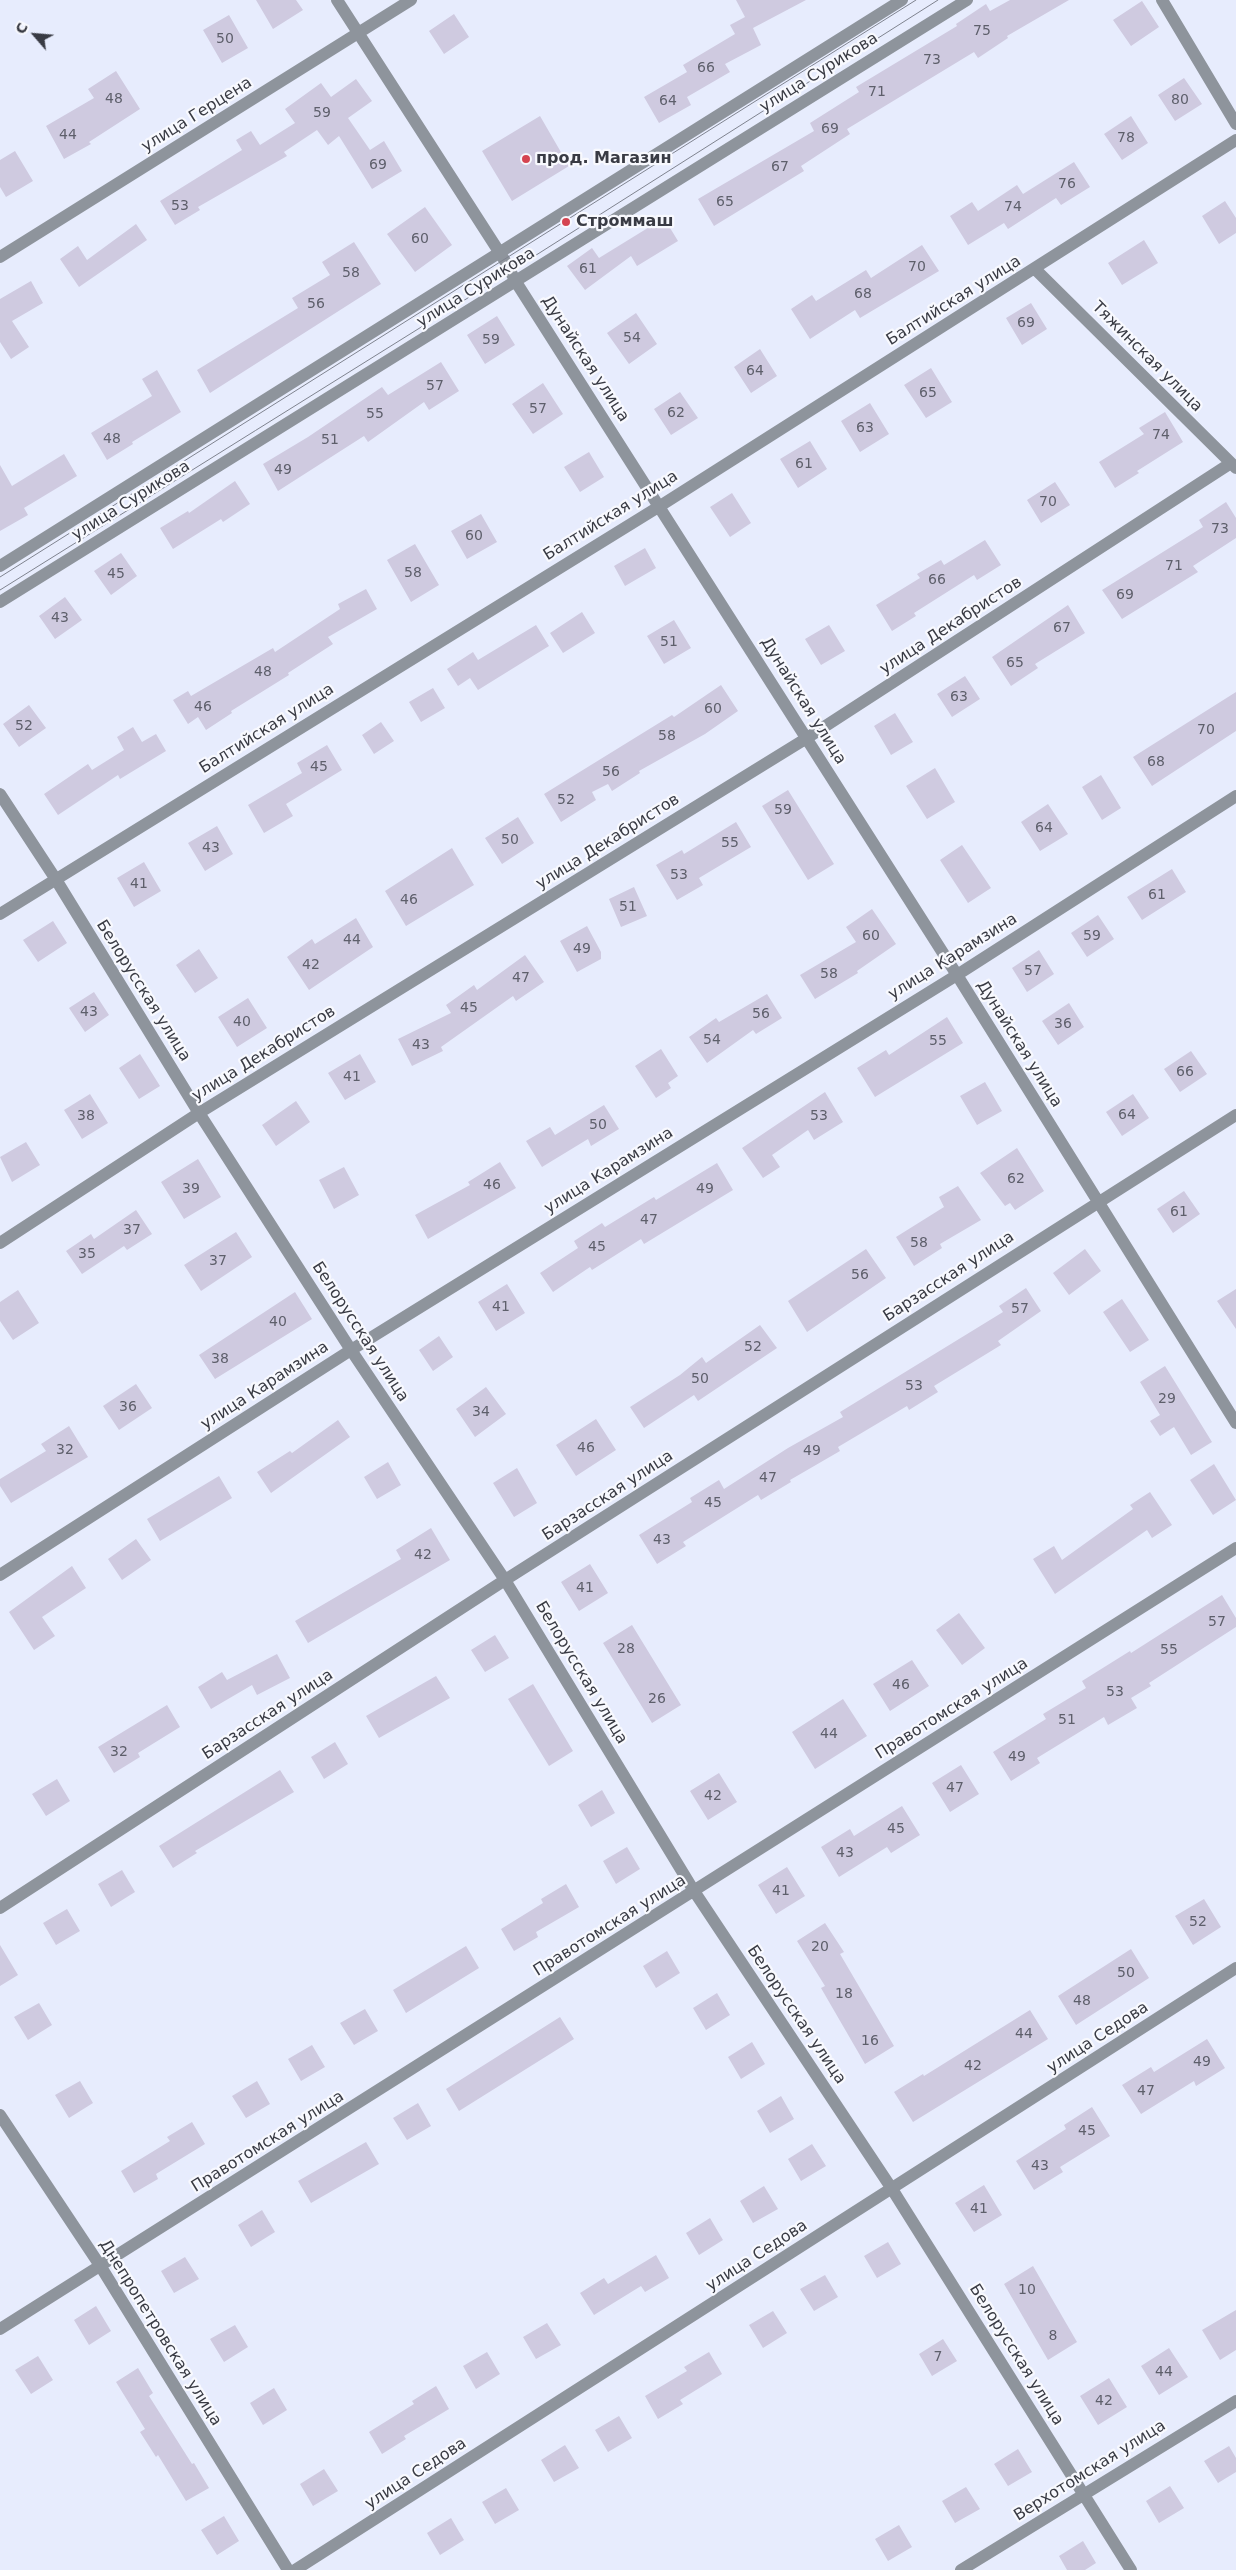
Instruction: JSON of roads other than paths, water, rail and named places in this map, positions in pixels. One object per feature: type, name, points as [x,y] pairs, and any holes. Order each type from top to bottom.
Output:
[{"type":"street","name":"Дунайская улица","points":[[337,0],[500,253],[516,282],[957,975],[1236,1423]]},
{"type":"street","name":"улица Герцена","points":[[0,257],[411,0]]},
{"type":"street","name":"улица Сурикова","points":[[0,566],[902,0]]},
{"type":"street","name":"улица Сурикова","points":[[0,602],[967,0]]},
{"type":"street","points":[[1162,0],[1236,124]]},
{"type":"street","name":"Балтийская улица","points":[[0,914],[55,878],[660,506],[1035,270],[1236,140]]},
{"type":"street","name":"Тяжинская улица","points":[[1035,270],[1234,465]]},
{"type":"street","name":"улица Декабристов","points":[[0,1243],[200,1113],[807,738],[1234,465]]},
{"type":"street","name":"Белорусская улица","points":[[0,794],[55,878],[200,1113],[351,1350],[505,1580],[694,1891],[892,2189],[1131,2570]]},
{"type":"street","name":"улица Карамзина","points":[[0,1575],[351,1350],[957,975],[1236,796]]},
{"type":"street","name":"Барзасская улица","points":[[0,1908],[505,1580],[1236,1115]]},
{"type":"street","name":"Правотомская улица","points":[[0,2329],[101,2267],[1236,1548]]},
{"type":"street","name":"улица Седова","points":[[295,2570],[1236,1968]]},
{"type":"street","name":"Днепропетровская улица","points":[[0,2115],[101,2267],[288,2570]]},
{"type":"street","name":"Верхотомская улица","points":[[961,2570],[1236,2401]]},
{"type":"tram line","points":[[0,577],[916,0]]},
{"type":"tram line","points":[[0,590],[511,271],[938,0]]},
{"type":"place","name":"прод. Магазин","points":[[526,159]]},
{"type":"place","name":"Строммаш","points":[[566,222]]}]
